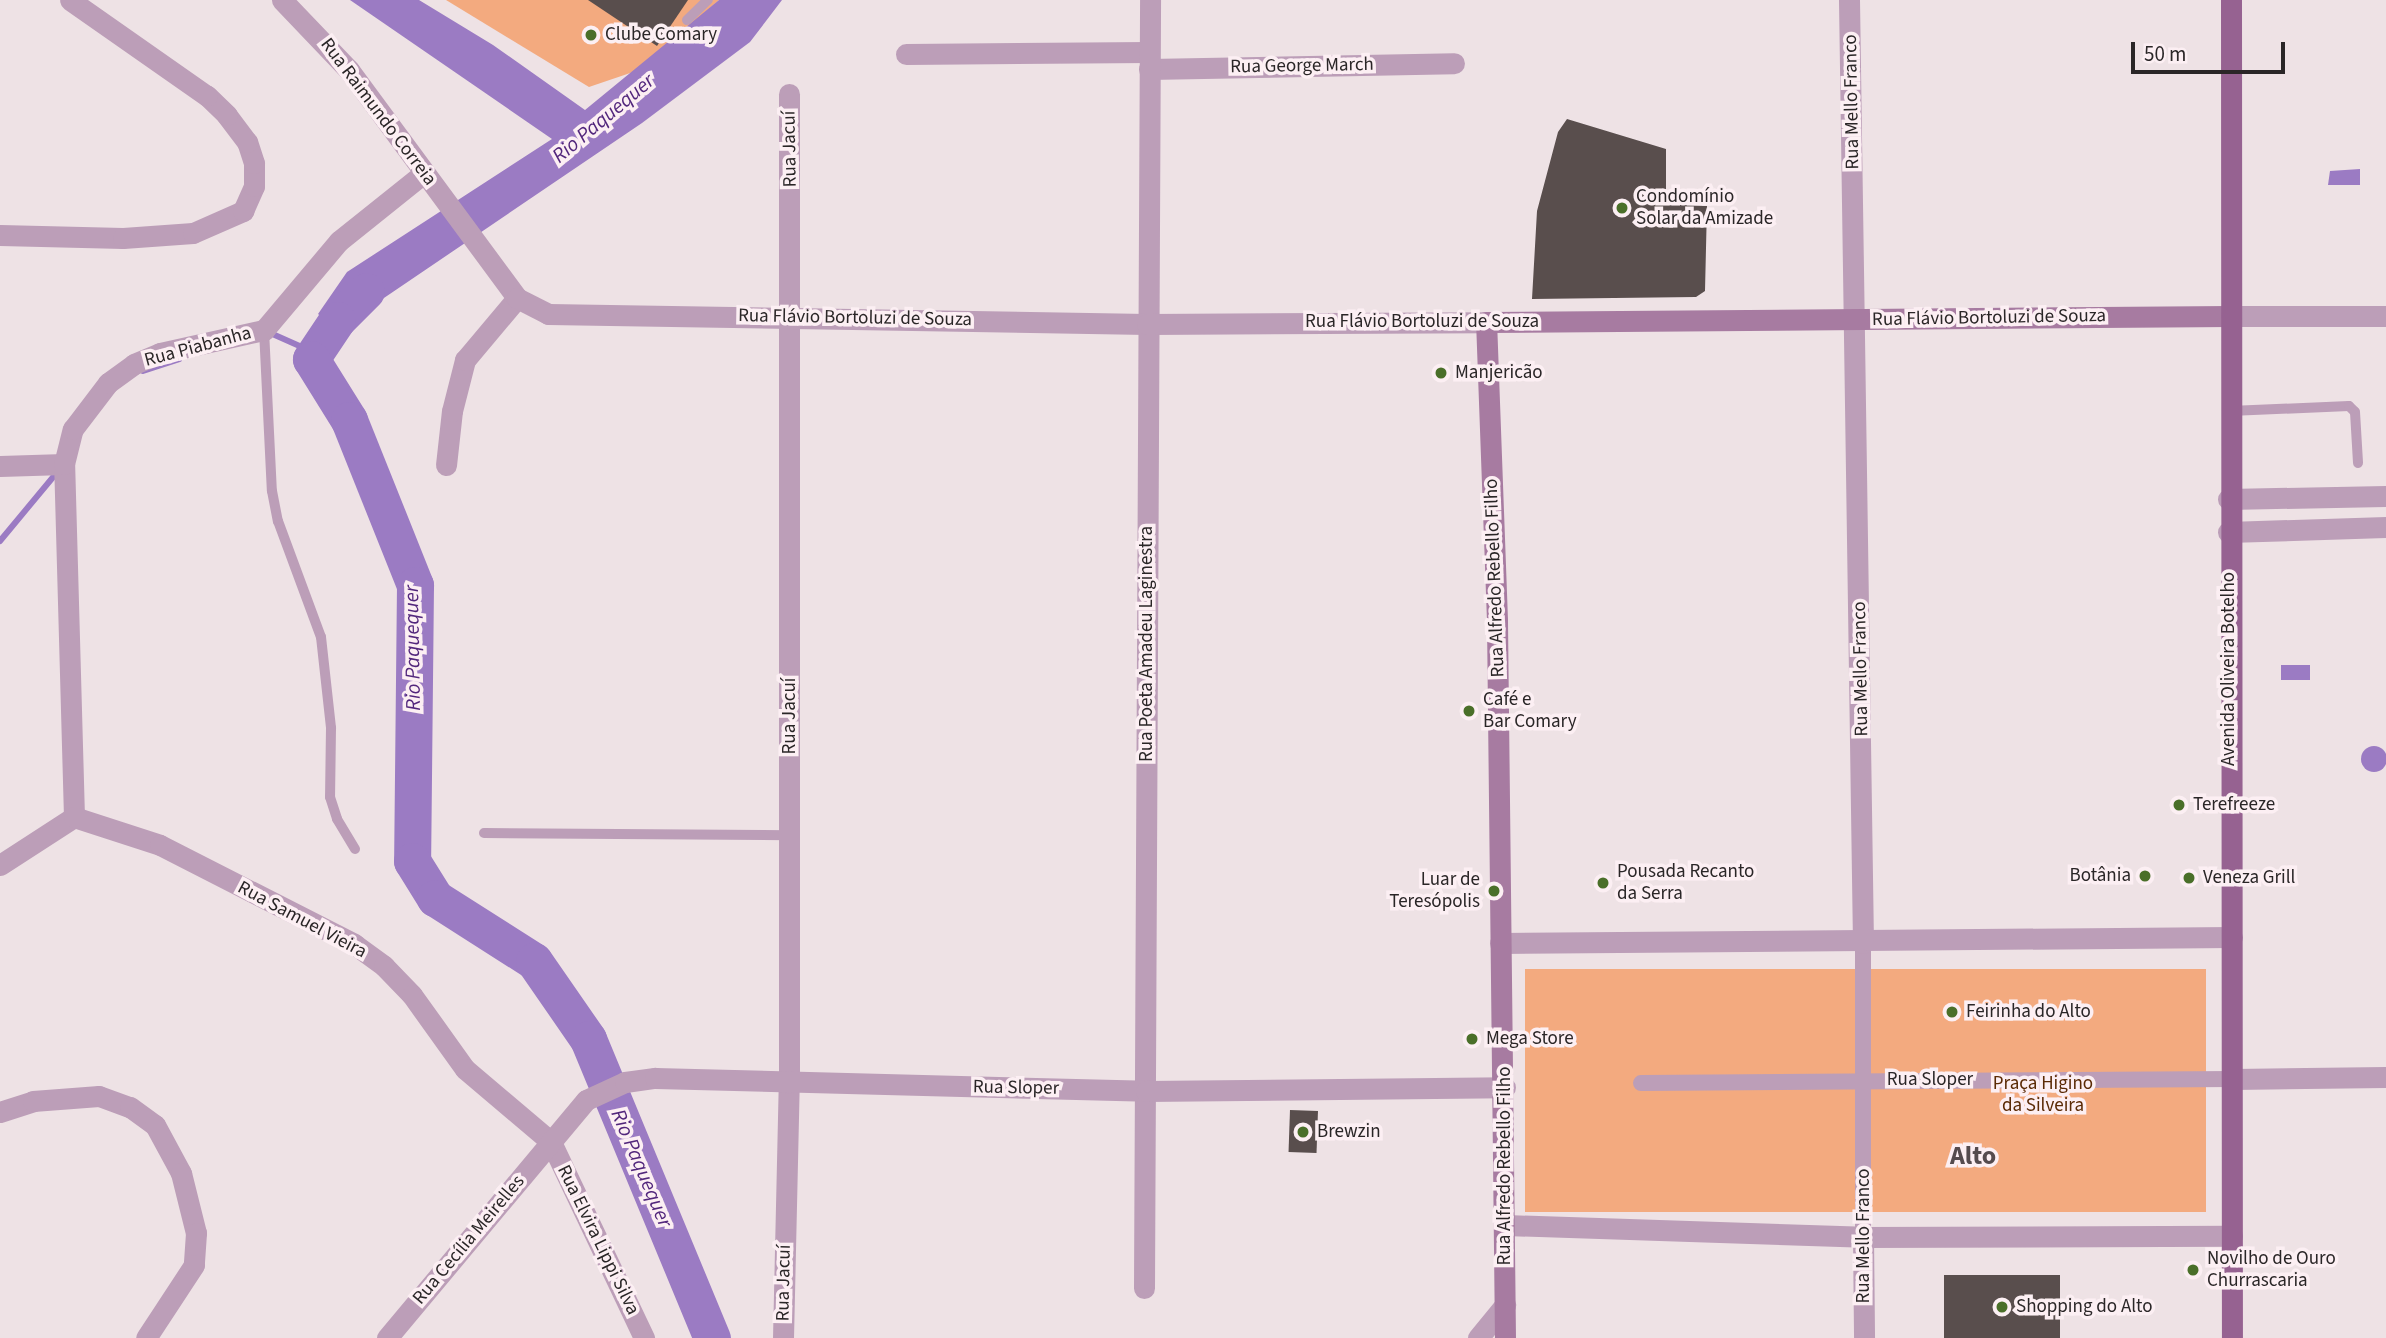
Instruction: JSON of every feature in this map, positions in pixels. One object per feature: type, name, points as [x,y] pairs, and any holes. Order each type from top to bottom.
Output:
[{"type":"main road","name":"Avenida Oliveira Botelho","points":[[2231,0],[2228,532],[2234,1080],[2232,1338]]},
{"type":"main road","name":"Rua Flávio Bortoluzi de Souza","points":[[1486,322],[2231,316]]},
{"type":"main road","name":"Rua Alfredo Rebello Filho","points":[[1486,322],[1497,620],[1500,943],[1505,1087],[1505,1338]]},
{"type":"street","points":[[0,236],[123,238],[194,233],[243,211],[254,186],[247,142],[228,115],[207,96],[70,0]]},
{"type":"street","name":"Rua Raimundo Correia","points":[[282,0],[349,70],[482,255]]},
{"type":"street","name":"Rua Poeta Amadeu Laginestra","points":[[1144,1288],[1150,0]]},
{"type":"street","name":"Rua Mello Franco","points":[[1849,0],[1857,320],[1866,1080],[1864,1338]]},
{"type":"street","name":"Rua George March","points":[[906,54],[1149,61],[1454,63]]},
{"type":"street","name":"Rua Jacuí","points":[[783,1338],[789,1083],[792,316],[789,94]]},
{"type":"street","name":"Rua Piabanha","points":[[74,817],[64,464],[73,429],[108,383],[134,364],[172,350],[264,330],[339,241],[424,173]]},
{"type":"street","name":"Rua Flávio Bortoluzi de Souza","points":[[482,255],[517,298],[562,317],[792,316],[1147,324],[1486,322]]},
{"type":"street","points":[[446,465],[454,399],[465,360],[517,298]]},
{"type":"street","name":"Rua Flávio Bortoluzi de Souza","points":[[2231,316],[2386,316]]},
{"type":"street","points":[[0,466],[64,464]]},
{"type":"street","points":[[2228,499],[2386,496]]},
{"type":"street","points":[[2228,532],[2386,527]]},
{"type":"street","points":[[0,865],[74,817]]},
{"type":"street","name":"Rua Samuel Vieira","points":[[74,817],[159,845],[354,944],[400,981],[480,1084],[551,1142]]},
{"type":"street","points":[[1500,943],[1863,943],[2232,937]]},
{"type":"street","name":"Rua Sloper","points":[[1641,1083],[2386,1077]]},
{"type":"street","name":"Rua Sloper","points":[[551,1142],[586,1100],[625,1082],[655,1078],[1146,1091],[1505,1087]]},
{"type":"street","points":[[0,1112],[33,1101],[99,1096],[130,1107],[155,1125],[181,1172],[196,1233],[194,1265],[146,1338]]},
{"type":"street","name":"Rua Cecília Meirelles","points":[[387,1338],[551,1142]]},
{"type":"street","name":"Rua Elvira Lippi Silva","points":[[551,1142],[644,1338]]},
{"type":"street","points":[[1506,1224],[1863,1237],[2232,1236]]},
{"type":"street","points":[[1478,1338],[1505,1305]]},
{"type":"lane","points":[[687,20],[708,0]]},
{"type":"lane","points":[[264,330],[270,386],[272,491],[278,521],[321,637],[331,728],[330,797],[337,819],[355,849]]},
{"type":"lane","points":[[2230,411],[2349,406],[2355,412],[2358,463]]},
{"type":"lane","points":[[484,833],[790,835]]},
{"type":"green space","name":"Clube Comary","points":[[446,0],[719,0],[639,70],[589,87]]},
{"type":"green space","name":"Praça Higino da Silveira","points":[[1525,969],[2206,969],[2206,1212],[1525,1212]]},
{"type":"water","points":[[350,0],[419,0],[493,45],[585,110],[719,0],[782,0],[750,42],[642,123],[381,300],[346,336],[318,314],[347,272],[552,139]]},
{"type":"water","points":[[2360,169],[2360,185],[2328,185],[2330,171]]},
{"type":"water","points":[[2281,665],[2310,665],[2310,680],[2281,680]]},
{"type":"water","points":[[2374,746],[2383,750],[2387,759],[2383,768],[2374,772],[2365,768],[2361,759],[2365,750]]},
{"type":"building","points":[[588,0],[688,0],[657,46]]},
{"type":"building","name":"Condomínio Solar da Amizade","points":[[1567,119],[1666,149],[1666,204],[1707,206],[1705,291],[1696,297],[1532,299],[1537,211],[1558,132]]},
{"type":"building","name":"Brewzin","points":[[1290,1110],[1318,1111],[1317,1153],[1289,1152]]},
{"type":"building","name":"Shopping do Alto","points":[[1944,1275],[2060,1275],[2060,1338],[1944,1338]]},
{"type":"waterway","name":"Rio Paquequer","points":[[366,291],[337,320],[311,359],[349,420],[415,585],[412,861],[435,898],[534,961],[588,1039],[712,1338]]},
{"type":"waterway","points":[[268,332],[302,347],[311,359]]},
{"type":"waterway","points":[[143,371],[179,359]]},
{"type":"waterway","points":[[0,541],[59,470]]},
{"type":"place","name":"Clube Comary","points":[[591,35]]},
{"type":"place","name":"Condomínio Solar da Amizade","points":[[1622,208]]},
{"type":"place","name":"Manjericão","points":[[1441,373]]},
{"type":"place","name":"Café e Bar Comary","points":[[1469,711]]},
{"type":"place","name":"Terefreeze","points":[[2179,805]]},
{"type":"place","name":"Botânia","points":[[2145,876]]},
{"type":"place","name":"Veneza Grill","points":[[2189,878]]},
{"type":"place","name":"Pousada Recanto da Serra","points":[[1603,883]]},
{"type":"place","name":"Luar de Teresópolis","points":[[1494,891]]},
{"type":"place","name":"Feirinha do Alto","points":[[1952,1012]]},
{"type":"place","name":"Mega Store","points":[[1472,1039]]},
{"type":"place","name":"Brewzin","points":[[1303,1132]]},
{"type":"place","name":"Novilho de Ouro Churrascaria","points":[[2193,1270]]},
{"type":"place","name":"Shopping do Alto","points":[[2002,1307]]},
{"type":"district","name":"Alto","points":[[1973,1156]]}]
